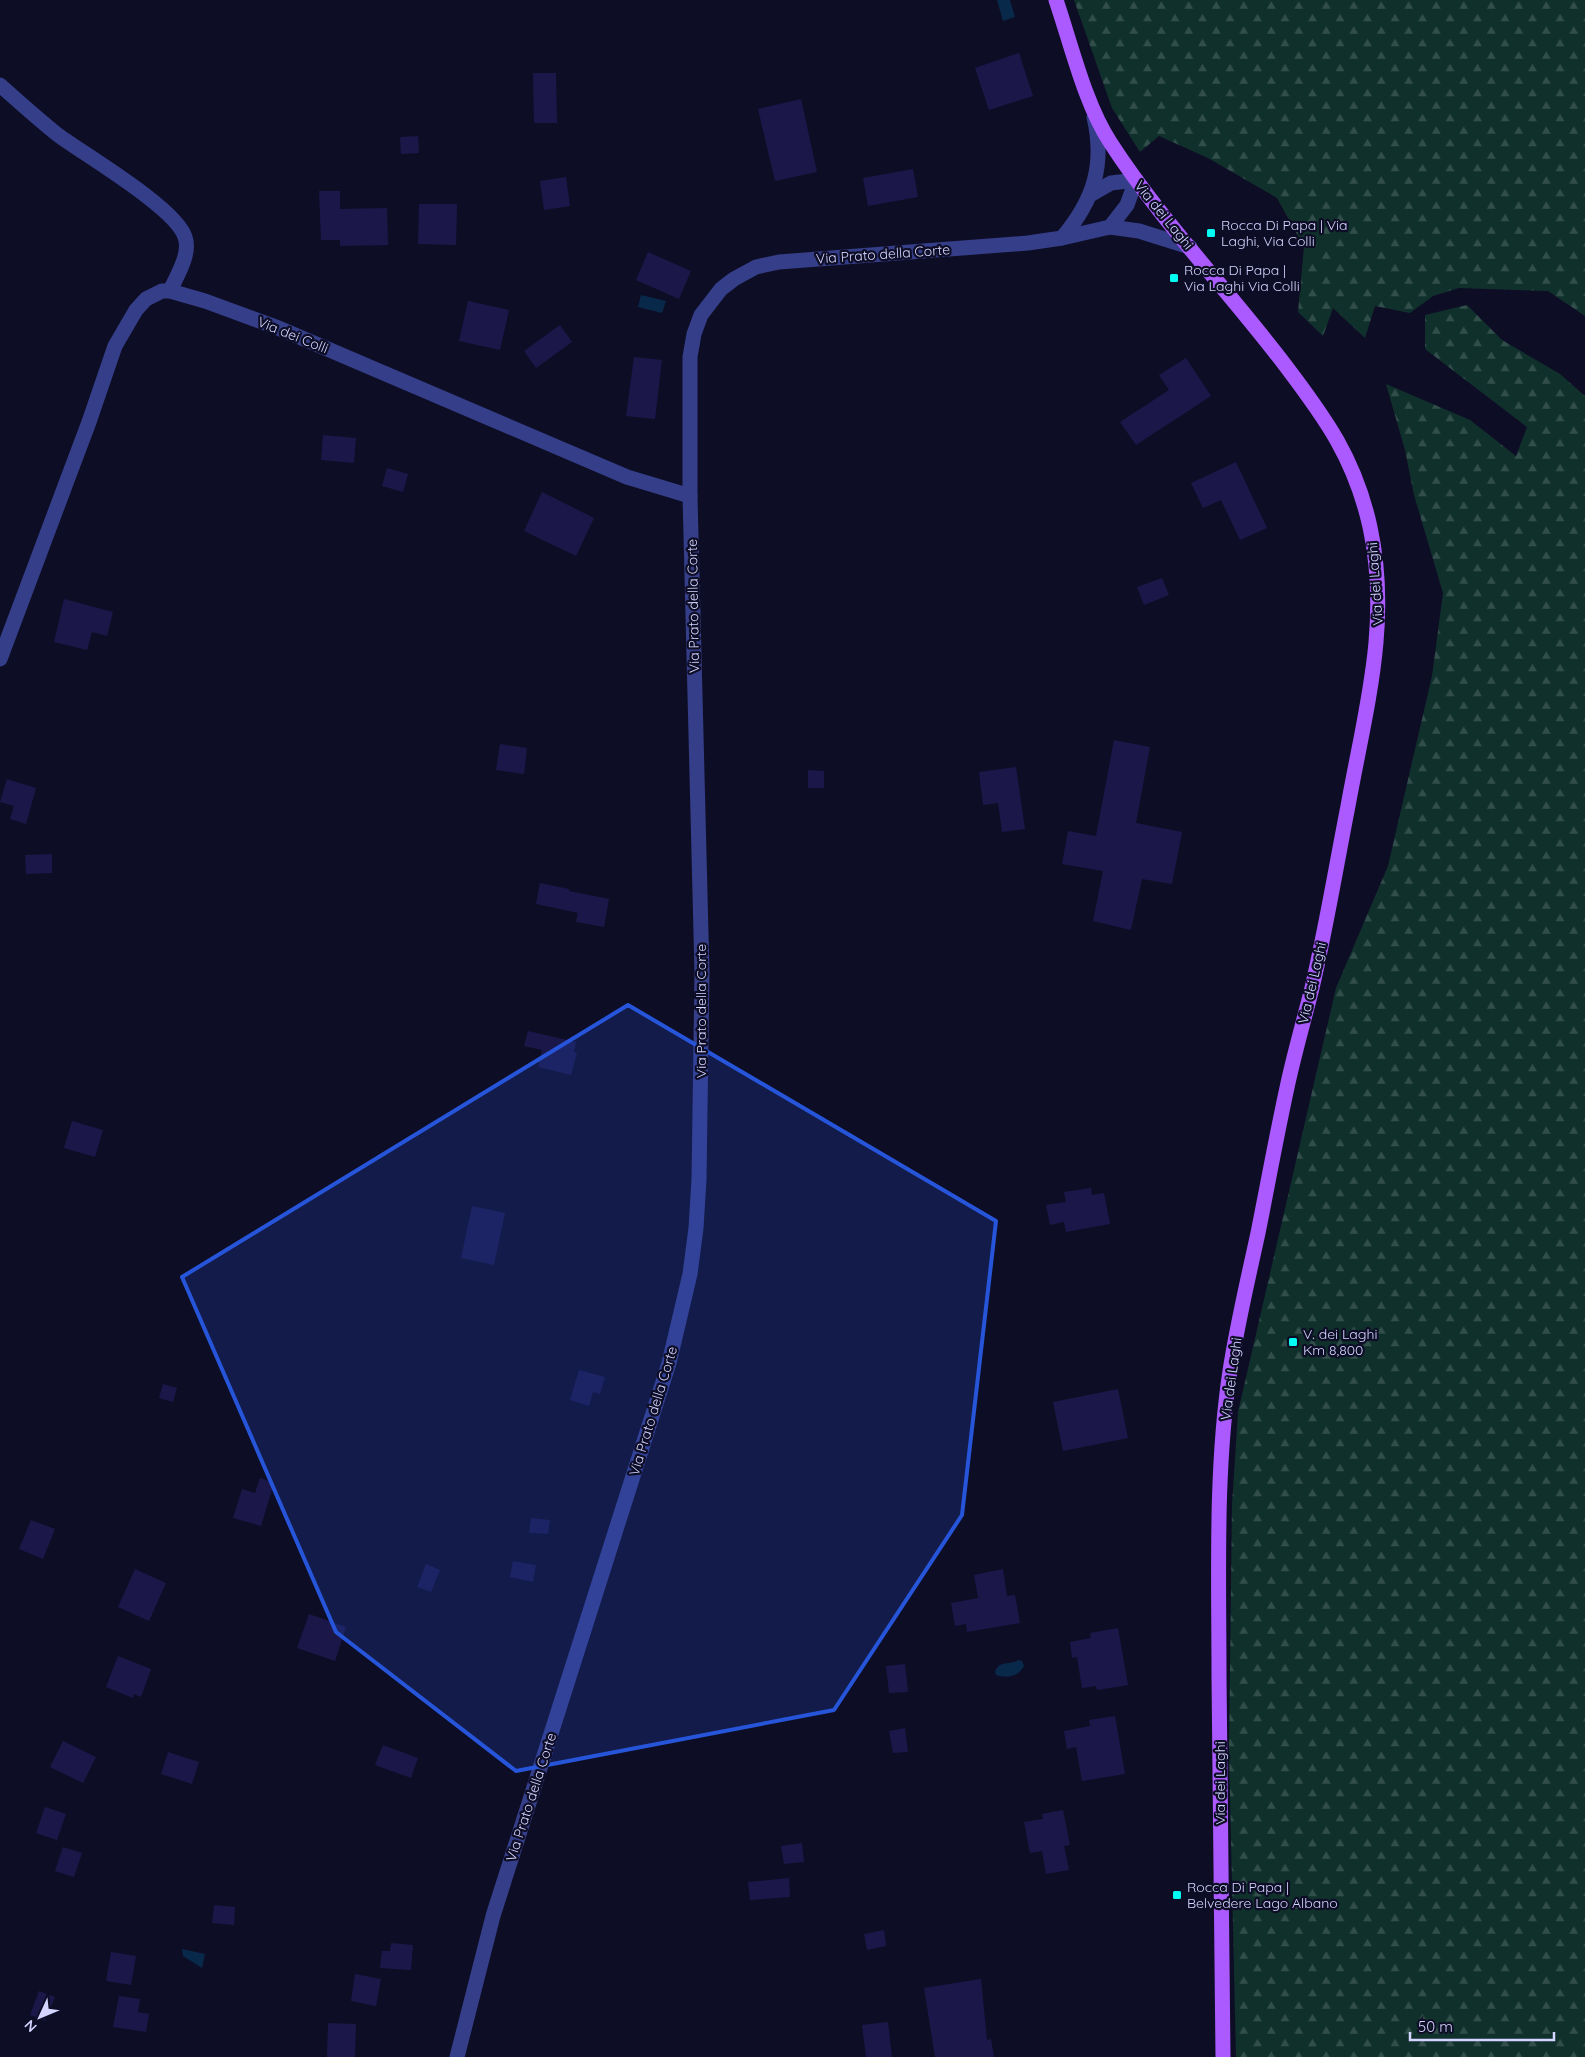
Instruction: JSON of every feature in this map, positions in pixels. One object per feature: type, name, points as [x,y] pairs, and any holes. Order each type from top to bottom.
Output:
[{"type":"main road","name":"Via dei Laghi","points":[[1056,0],[1092,107],[1105,135],[1136,180],[1262,335],[1324,417],[1338,440],[1360,489],[1366,511],[1375,556],[1379,596],[1376,659],[1334,882],[1313,985],[1289,1078],[1234,1350],[1227,1396],[1222,1456],[1219,1598],[1223,2057]]},
{"type":"street","points":[[0,85],[56,133],[138,190],[178,224],[185,236],[187,245],[185,256],[170,291],[155,294],[146,299],[136,310],[115,346],[86,432],[0,659]]},
{"type":"street","points":[[1062,238],[1080,215],[1090,195],[1099,155],[1098,136],[1092,107]]},
{"type":"street","points":[[1090,195],[1111,183],[1136,180],[1127,205],[1110,227],[1139,231],[1190,247]]},
{"type":"street","name":"Via Prato della Corte","points":[[456,2057],[493,1916],[669,1363],[686,1296],[694,1252],[698,1204],[702,973],[690,496],[690,357],[694,334],[707,306],[721,289],[734,279],[756,267],[779,262],[1028,242],[1062,238],[1110,227]]},
{"type":"street","name":"Via dei Colli","points":[[170,291],[276,326],[627,477],[690,496]]},
{"type":"highlighted area","points":[[628,1005],[996,1221],[962,1515],[834,1710],[516,1771],[336,1632],[182,1277]]},
{"type":"green space","points":[[1074,0],[1585,0],[1585,316],[1548,291],[1459,288],[1433,296],[1410,313],[1375,306],[1365,338],[1333,308],[1323,336],[1298,312],[1304,247],[1277,198],[1208,158],[1159,136],[1140,152],[1112,108]]},
{"type":"green space","points":[[1467,305],[1502,340],[1560,374],[1585,396],[1585,2057],[1236,2057],[1229,1751],[1232,1505],[1238,1412],[1336,988],[1388,866],[1432,676],[1443,593],[1414,495],[1405,450],[1386,384],[1470,420],[1516,456],[1527,427],[1425,349],[1425,315]]},
{"type":"water","points":[[997,0],[1010,0],[1015,17],[1003,21]]},
{"type":"water","points":[[641,295],[666,301],[662,313],[638,307]]},
{"type":"water","points":[[1018,1660],[1022,1661],[1024,1666],[1019,1672],[1008,1677],[996,1675],[995,1672],[1000,1665]]},
{"type":"water","points":[[182,1949],[205,1954],[202,1968],[183,1956]]},
{"type":"building","points":[[1019,53],[1033,96],[989,110],[975,68]]},
{"type":"building","points":[[533,73],[556,73],[557,123],[534,123]]},
{"type":"building","points":[[801,99],[817,172],[775,181],[758,109]]},
{"type":"building","points":[[418,136],[419,153],[401,154],[400,137]]},
{"type":"building","points":[[913,169],[918,197],[868,206],[863,178]]},
{"type":"building","points":[[566,177],[570,206],[544,210],[540,181]]},
{"type":"building","points":[[319,191],[340,191],[340,209],[387,208],[388,245],[340,246],[340,240],[321,240]]},
{"type":"building","points":[[419,204],[457,204],[456,245],[418,244]]},
{"type":"building","points":[[648,252],[691,271],[679,299],[636,280]]},
{"type":"building","points":[[468,301],[509,310],[500,350],[459,341]]},
{"type":"building","points":[[560,325],[572,342],[536,368],[524,351]]},
{"type":"building","points":[[634,357],[662,360],[655,419],[626,416]]},
{"type":"building","points":[[1186,358],[1211,396],[1136,445],[1120,422],[1169,390],[1159,375]]},
{"type":"building","points":[[323,435],[356,438],[354,463],[321,460]]},
{"type":"building","points":[[1236,462],[1267,528],[1240,540],[1221,500],[1203,508],[1191,483]]},
{"type":"building","points":[[387,468],[408,474],[403,492],[382,486]]},
{"type":"building","points":[[542,492],[594,518],[576,556],[524,531]]},
{"type":"building","points":[[1162,578],[1169,595],[1144,605],[1137,587]]},
{"type":"building","points":[[64,599],[113,612],[107,636],[92,632],[87,650],[54,642]]},
{"type":"building","points":[[1114,740],[1150,747],[1136,823],[1182,832],[1172,884],[1142,879],[1131,930],[1093,921],[1103,871],[1062,864],[1068,831],[1096,836]]},
{"type":"building","points":[[500,744],[527,748],[524,774],[496,770]]},
{"type":"building","points":[[1016,767],[1025,829],[1002,832],[998,803],[983,805],[979,772]]},
{"type":"building","points":[[808,770],[824,771],[824,788],[808,788]]},
{"type":"building","points":[[7,779],[36,788],[26,824],[10,819],[14,806],[0,802]]},
{"type":"building","points":[[52,854],[52,873],[26,874],[25,855]]},
{"type":"building","points":[[540,883],[609,899],[604,927],[576,922],[578,913],[536,904]]},
{"type":"building","points":[[528,1031],[576,1042],[574,1052],[577,1053],[571,1075],[538,1067],[542,1050],[524,1046]]},
{"type":"building","points":[[72,1121],[103,1130],[95,1157],[64,1148]]},
{"type":"building","points":[[1091,1188],[1092,1195],[1104,1193],[1110,1224],[1066,1232],[1064,1222],[1050,1225],[1046,1205],[1066,1202],[1064,1192]]},
{"type":"building","points":[[472,1206],[505,1213],[494,1265],[461,1258]]},
{"type":"building","points":[[579,1370],[605,1377],[600,1394],[593,1392],[589,1406],[570,1400]]},
{"type":"building","points":[[163,1384],[177,1388],[173,1402],[159,1398]]},
{"type":"building","points":[[1118,1389],[1128,1438],[1063,1451],[1053,1402]]},
{"type":"building","points":[[260,1478],[274,1483],[261,1526],[233,1518],[242,1489],[255,1493]]},
{"type":"building","points":[[531,1518],[550,1520],[548,1534],[529,1533]]},
{"type":"building","points":[[31,1520],[55,1529],[43,1559],[19,1549]]},
{"type":"building","points":[[513,1561],[536,1565],[533,1582],[510,1577]]},
{"type":"building","points":[[426,1564],[440,1570],[431,1592],[417,1587]]},
{"type":"building","points":[[135,1569],[166,1583],[149,1621],[118,1607]]},
{"type":"building","points":[[1003,1569],[1007,1596],[1015,1595],[1020,1623],[967,1632],[966,1624],[955,1626],[951,1603],[978,1598],[974,1575]]},
{"type":"building","points":[[309,1614],[346,1627],[335,1661],[297,1648]]},
{"type":"building","points":[[1118,1628],[1128,1685],[1097,1690],[1096,1686],[1082,1688],[1077,1657],[1072,1658],[1070,1642],[1091,1638],[1090,1633]]},
{"type":"building","points":[[118,1656],[151,1669],[141,1697],[134,1694],[133,1698],[106,1687]]},
{"type":"building","points":[[905,1664],[908,1692],[889,1693],[886,1666]]},
{"type":"building","points":[[1115,1716],[1125,1774],[1082,1781],[1076,1747],[1067,1749],[1064,1731],[1090,1726],[1089,1720]]},
{"type":"building","points":[[905,1728],[908,1752],[893,1753],[889,1731]]},
{"type":"building","points":[[63,1741],[96,1757],[83,1783],[50,1767]]},
{"type":"building","points":[[383,1745],[418,1758],[411,1778],[375,1765]]},
{"type":"building","points":[[168,1752],[199,1762],[192,1784],[161,1774]]},
{"type":"building","points":[[45,1807],[66,1814],[57,1840],[36,1833]]},
{"type":"building","points":[[1063,1810],[1070,1845],[1064,1846],[1069,1870],[1046,1874],[1042,1851],[1030,1853],[1024,1822],[1043,1819],[1042,1814]]},
{"type":"building","points":[[802,1843],[804,1862],[784,1864],[781,1846]]},
{"type":"building","points":[[63,1847],[82,1853],[74,1877],[55,1871]]},
{"type":"building","points":[[789,1878],[790,1897],[750,1900],[748,1882]]},
{"type":"building","points":[[214,1905],[235,1907],[234,1925],[212,1923]]},
{"type":"building","points":[[884,1930],[886,1946],[867,1950],[864,1934]]},
{"type":"building","points":[[391,1943],[413,1945],[411,1970],[380,1968],[382,1951],[390,1951]]},
{"type":"building","points":[[111,1952],[136,1956],[131,1985],[106,1981]]},
{"type":"building","points":[[355,1974],[381,1979],[376,2006],[351,2001]]},
{"type":"building","points":[[981,1979],[987,2040],[991,2039],[994,2057],[935,2057],[924,1988]]},
{"type":"building","points":[[39,1991],[55,1997],[45,2021],[30,2015]]},
{"type":"building","points":[[119,1996],[140,1999],[138,2012],[149,2014],[146,2032],[113,2027]]},
{"type":"building","points":[[888,2022],[892,2057],[866,2057],[862,2025]]},
{"type":"building","points":[[328,2023],[356,2024],[355,2057],[327,2057]]},
{"type":"place","name":"Rocca Di Papa | Via Laghi, Via Colli","points":[[1211,233]]},
{"type":"place","name":"Rocca Di Papa | Via Laghi Via Colli","points":[[1174,278]]},
{"type":"place","name":"V. dei Laghi Km 8,800","points":[[1293,1342]]},
{"type":"place","name":"Rocca Di Papa | Belvedere Lago Albano","points":[[1177,1895]]}]
